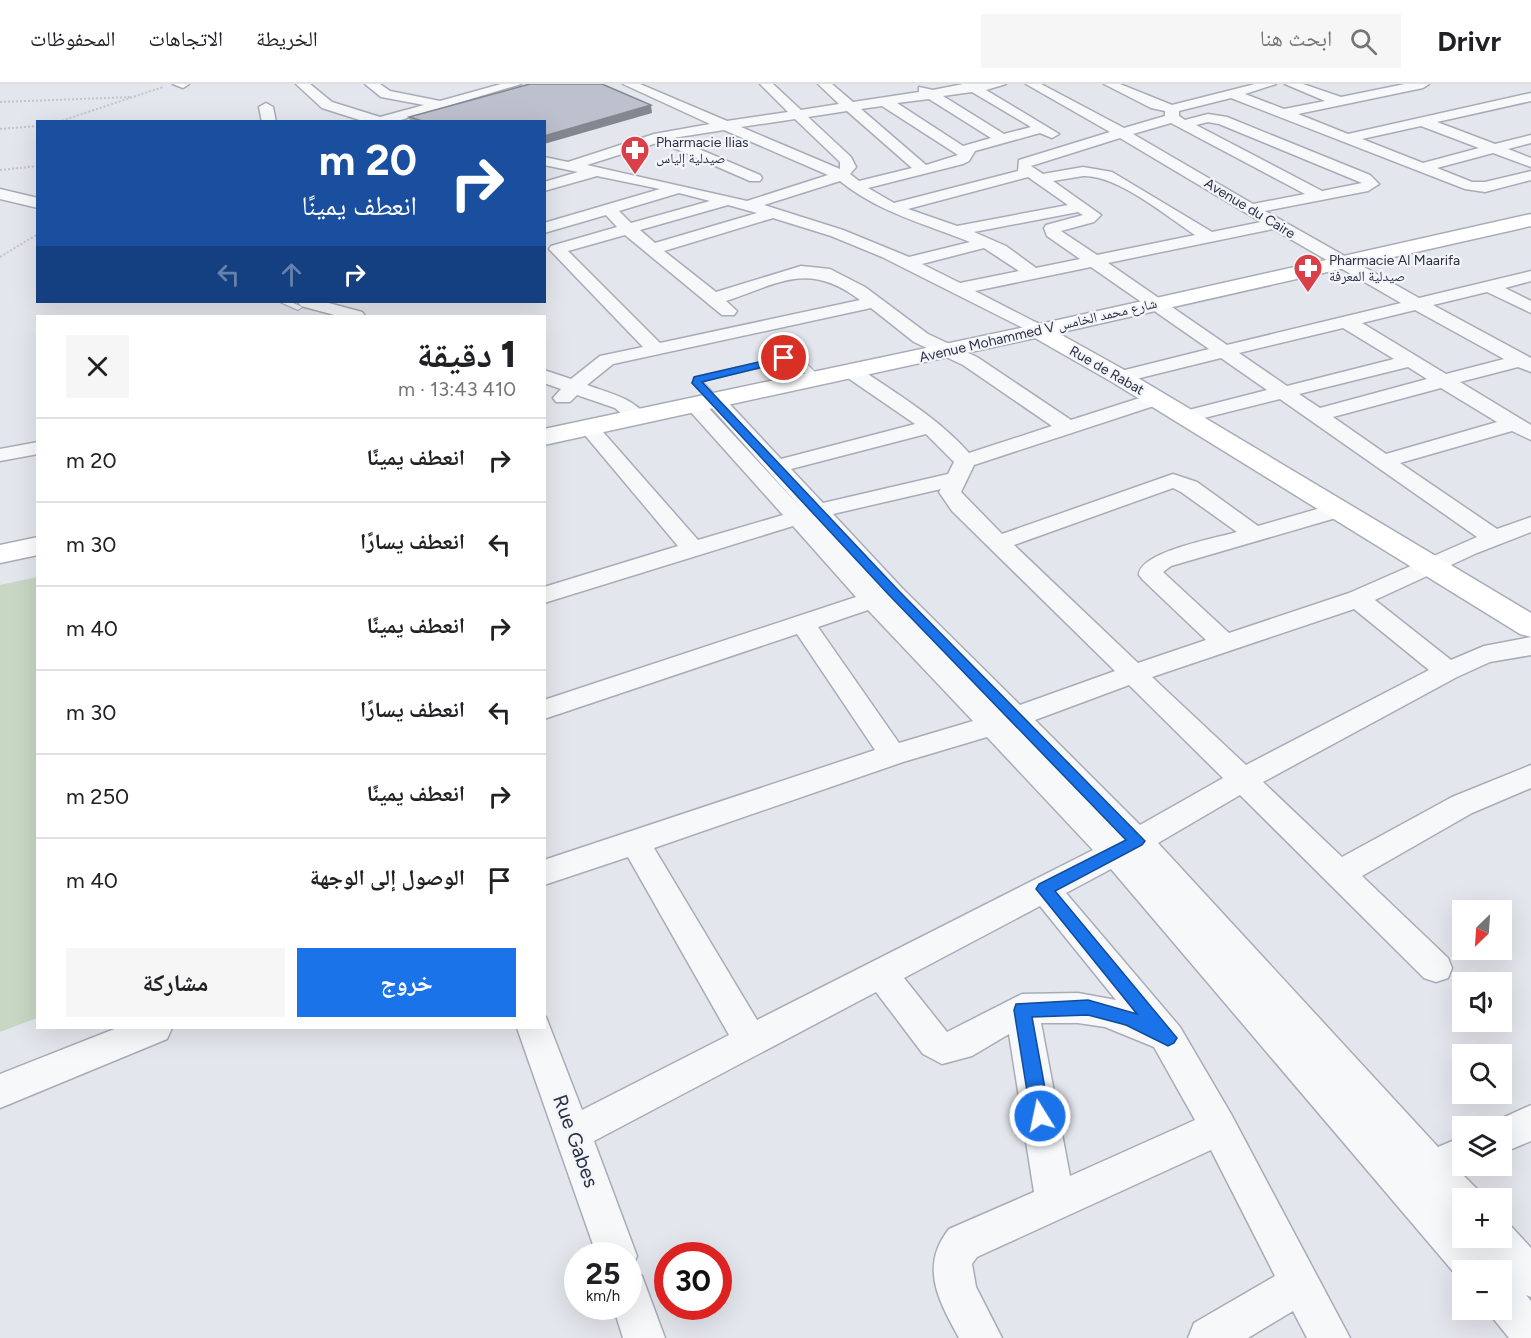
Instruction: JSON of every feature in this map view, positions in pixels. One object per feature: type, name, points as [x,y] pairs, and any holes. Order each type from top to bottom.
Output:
[{"type":"main road","name":"Avenue Mohammed V شارع محمد الخامس","points":[[546,437],[818,380],[1035,329],[1531,220]]},
{"type":"main road","name":"Rue de Rabat","points":[[1035,329],[1120,376],[1531,627]]},
{"type":"main road","points":[[0,554],[36,546]]},
{"type":"street","points":[[302,84],[333,107],[378,120]]},
{"type":"street","points":[[371,84],[386,94],[440,104]]},
{"type":"street","points":[[384,120],[440,104],[476,89],[515,84]]},
{"type":"street","points":[[633,86],[668,84]]},
{"type":"street","points":[[746,206],[842,175],[849,167],[846,160],[800,114],[766,84]]},
{"type":"street","points":[[824,84],[922,169]]},
{"type":"street","points":[[915,84],[1002,139]]},
{"type":"street","points":[[567,166],[659,137],[931,95],[971,86],[1000,84]]},
{"type":"street","name":"Avenue du Caire","points":[[1032,84],[1120,132],[1340,262],[1526,363]]},
{"type":"street","points":[[1110,84],[1156,105],[1318,195]]},
{"type":"street","points":[[1270,84],[1214,98],[1176,117],[1072,146],[1024,163],[1024,168],[1094,215],[1055,227],[1052,230],[1494,538]]},
{"type":"street","points":[[1291,84],[1339,101]]},
{"type":"street","points":[[1285,112],[1415,85]]},
{"type":"street","points":[[633,86],[842,175],[855,187],[892,208],[986,243],[1008,255],[1032,273]]},
{"type":"street","points":[[971,86],[1072,146]]},
{"type":"street","points":[[1193,89],[1214,98]]},
{"type":"street","points":[[1233,94],[1285,112],[1455,181],[1478,188],[1531,175]]},
{"type":"street","points":[[1348,138],[1531,97]]},
{"type":"street","points":[[884,101],[965,153]]},
{"type":"street","points":[[1509,102],[1531,110]]},
{"type":"street","points":[[266,107],[269,120]]},
{"type":"street","points":[[1176,117],[1222,120],[1365,178],[1372,184],[1251,209]]},
{"type":"street","points":[[1421,122],[1531,162]]},
{"type":"street","points":[[880,133],[922,126]]},
{"type":"street","points":[[855,187],[958,161],[969,148],[1043,128]]},
{"type":"street","points":[[659,137],[755,178]]},
{"type":"street","points":[[1423,167],[1531,139]]},
{"type":"street","name":"Rue de Rabat","points":[[546,161],[772,213],[829,242],[906,263],[1035,329]]},
{"type":"street","points":[[892,208],[1036,175],[1090,171],[1108,175],[1209,237]]},
{"type":"street","points":[[546,186],[596,172]]},
{"type":"street","points":[[546,227],[675,190]]},
{"type":"street","points":[[0,194],[36,202]]},
{"type":"street","points":[[946,195],[989,224]]},
{"type":"street","points":[[655,348],[557,249],[726,201]]},
{"type":"street","points":[[951,231],[1082,207]]},
{"type":"street","points":[[610,210],[628,229],[750,329]]},
{"type":"street","points":[[652,249],[772,213]]},
{"type":"street","points":[[957,289],[1275,224]]},
{"type":"street","points":[[807,270],[829,242]]},
{"type":"street","points":[[906,263],[986,243]]},
{"type":"street","points":[[714,299],[807,270],[828,275],[875,302],[921,338],[970,362],[1070,428]]},
{"type":"street","points":[[1120,376],[1531,276]]},
{"type":"street","points":[[1490,287],[1531,308]]},
{"type":"street","points":[[561,392],[599,364],[655,348],[875,302]]},
{"type":"street","points":[[298,308],[349,315]]},
{"type":"street","points":[[1347,322],[1522,429]]},
{"type":"street","points":[[1184,417],[1409,361]]},
{"type":"street","points":[[1317,415],[1443,381],[1526,363]]},
{"type":"street","points":[[852,372],[929,427],[962,470]]},
{"type":"street","points":[[546,378],[561,392],[603,412],[638,418]]},
{"type":"street","points":[[546,594],[962,470],[1070,428],[1156,399]]},
{"type":"street","points":[[707,404],[777,466],[809,515]]},
{"type":"street","points":[[707,404],[883,596],[1126,847],[1447,1162],[1457,1188]]},
{"type":"street","points":[[777,466],[929,427]]},
{"type":"street","points":[[589,428],[693,550]]},
{"type":"street","points":[[1383,461],[1522,429]]},
{"type":"street","points":[[0,455],[36,448]]},
{"type":"street","points":[[962,470],[951,489],[953,497],[1436,968]]},
{"type":"street","points":[[998,543],[1173,481],[1189,487],[1254,534]]},
{"type":"street","points":[[1224,643],[1159,584],[1151,575],[1151,569],[1163,561],[1338,510]]},
{"type":"street","points":[[546,872],[1358,599],[1494,538],[1529,527]]},
{"type":"street","points":[[546,709],[804,625],[883,596]]},
{"type":"street","points":[[1358,599],[1448,671]]},
{"type":"street","points":[[804,625],[893,755]]},
{"type":"street","points":[[573,1133],[1126,847],[1242,780],[1448,671],[1484,655],[1531,646]]},
{"type":"street","points":[[1340,873],[1462,805],[1531,776]]},
{"type":"street","points":[[634,841],[751,1041]]},
{"type":"street","points":[[1126,847],[1470,1260]]},
{"type":"street","points":[[1044,889],[1168,1038],[1218,1126],[1329,1338]]},
{"type":"street","points":[[882,974],[935,1043],[942,1048],[955,1046],[1022,1010],[1088,1007],[1129,1018],[1168,1038]]},
{"type":"street","points":[[1022,1010],[1055,1201]]},
{"type":"street","points":[[0,1091],[153,1029]]},
{"type":"street","name":"Rue Gabes","points":[[534,1029],[612,1242]]},
{"type":"street","points":[[1512,1131],[1531,1122]]},
{"type":"street","points":[[981,1338],[951,1270],[956,1249],[963,1243],[1198,1138],[1218,1126]]},
{"type":"street","points":[[1504,1248],[1531,1277]]},
{"type":"street","points":[[1209,1338],[1300,1284]]},
{"type":"street","points":[[1512,1310],[1531,1332]]},
{"type":"street","points":[[638,1320],[644,1338]]},
{"type":"path","points":[[64,120],[159,87],[181,84]]},
{"type":"path","points":[[0,102],[132,97]]},
{"type":"path","points":[[0,129],[36,126]]},
{"type":"path","points":[[0,170],[36,166]]},
{"type":"path","points":[[0,257],[36,235]]},
{"type":"green space","points":[[36,577],[36,1018],[0,1032],[0,585]]},
{"type":"building","points":[[530,84],[602,84],[651,105],[546,135],[546,120],[419,120],[409,117]]},
{"type":"place","name":"Pharmacie Ilias صيدلية إلياس","points":[[635,176]]},
{"type":"place","name":"Pharmacie Al Maarifa صيدلية المعرفة","points":[[1308,294]]},
{"type":"route","points":[[784,358],[698,380],[697,383],[777,466],[893,593],[1137,841],[1044,889],[1168,1038],[1129,1018],[1088,1007],[1022,1010],[1040,1116]]}]
